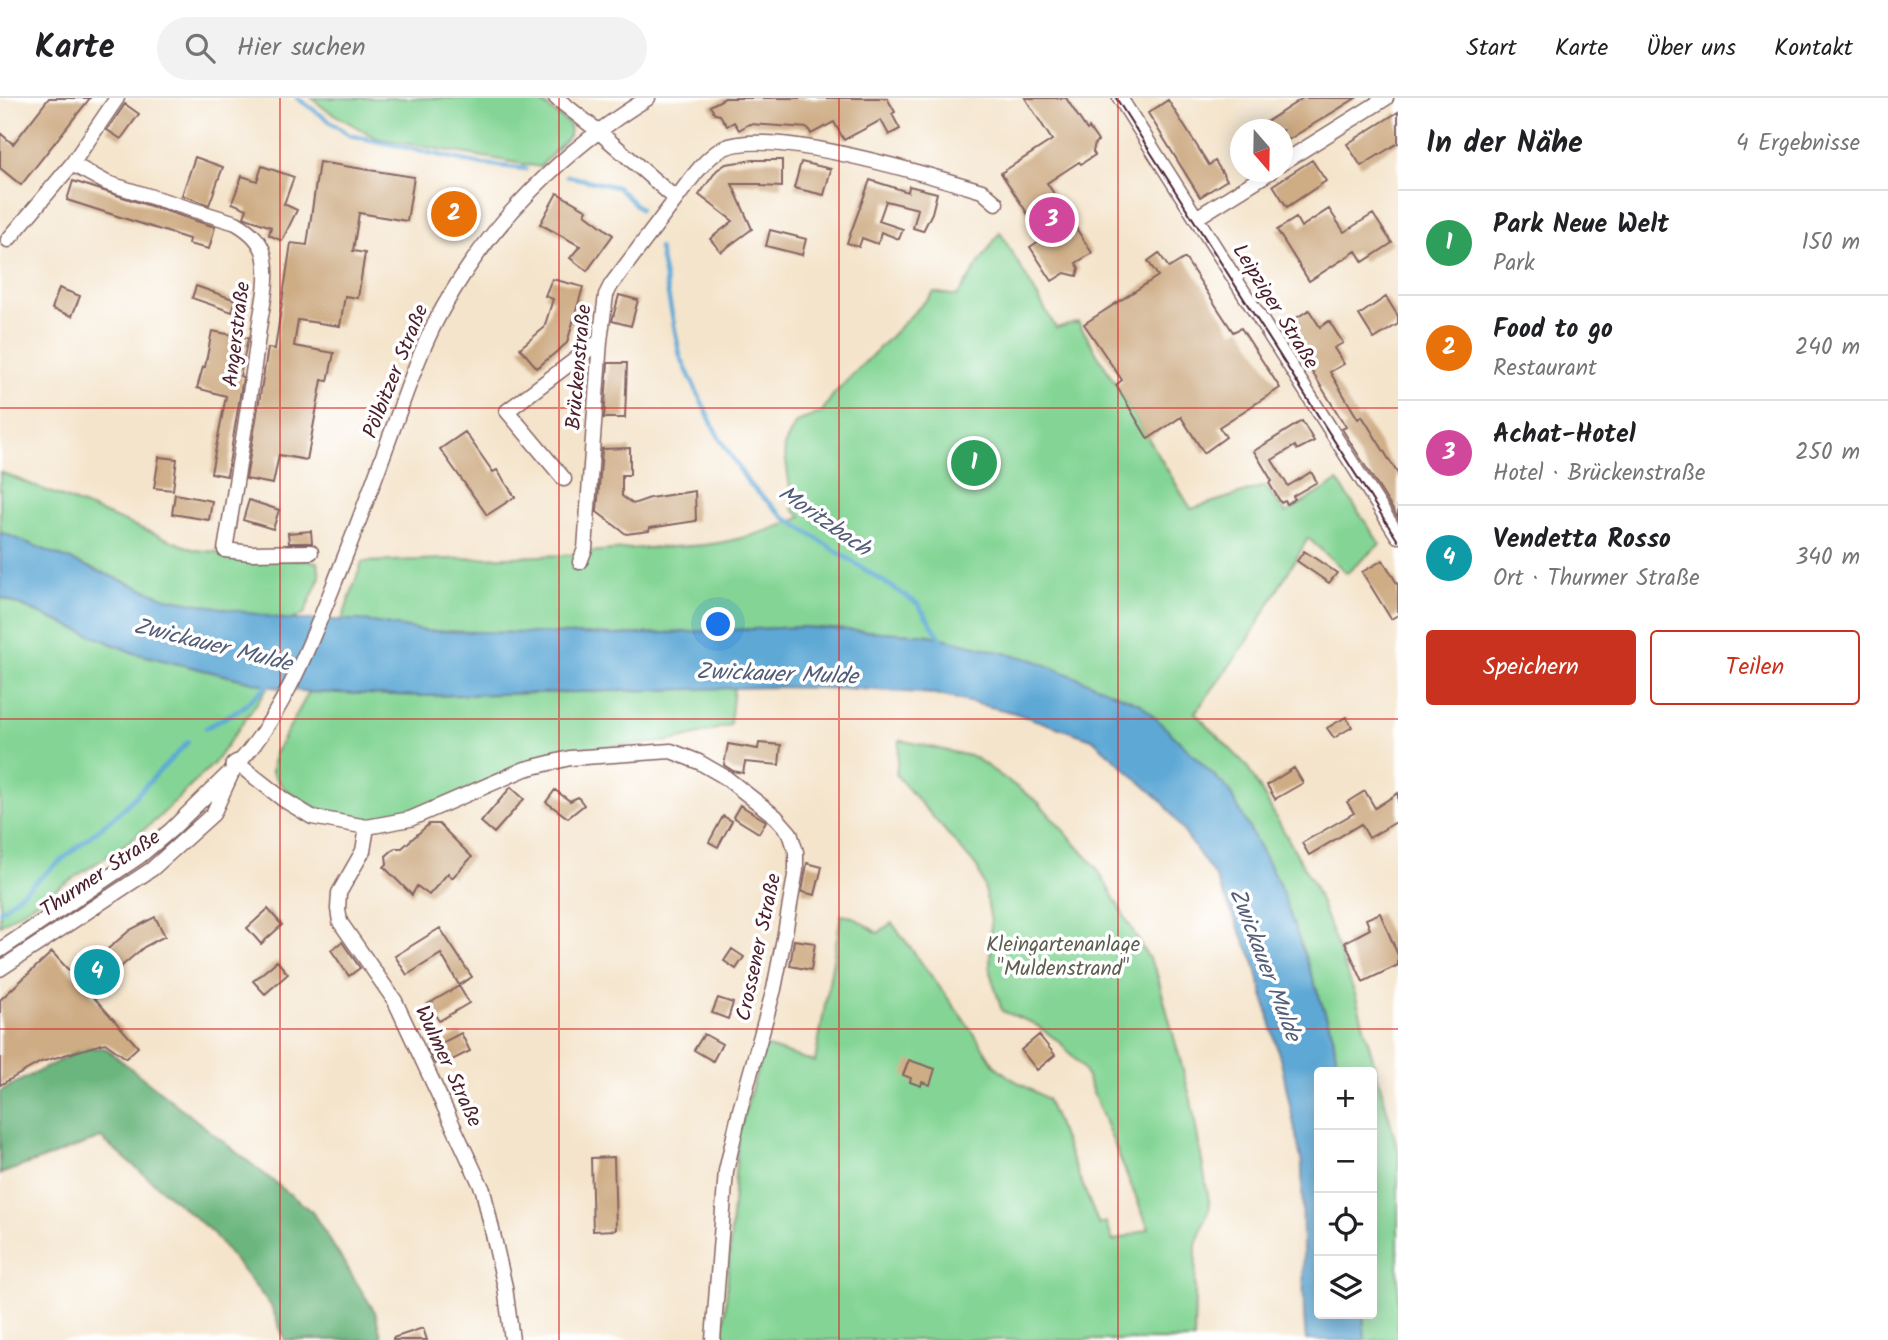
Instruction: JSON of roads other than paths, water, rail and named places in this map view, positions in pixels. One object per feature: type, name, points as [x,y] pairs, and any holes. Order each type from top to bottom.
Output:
[{"type":"street","points":[[8,240],[72,164],[117,98]]},
{"type":"street","points":[[556,98],[676,198]]},
{"type":"street","name":"Pölbitzer Straße","points":[[340,570],[413,373],[442,308],[499,225],[553,170],[598,131],[648,98]]},
{"type":"street","name":"Leipziger Straße","points":[[1120,98],[1398,536]]},
{"type":"street","points":[[1293,157],[1386,98]]},
{"type":"street","name":"Brückenstraße","points":[[580,562],[584,549],[606,295],[676,198],[700,168],[722,148],[742,143],[775,143],[872,160],[982,191],[996,203]]},
{"type":"street","name":"Angerstraße","points":[[72,164],[107,183],[236,223],[259,242],[265,258],[265,276],[225,550],[251,554],[311,552]]},
{"type":"street","points":[[1196,218],[1254,182]]},
{"type":"street","points":[[564,479],[507,411],[600,341]]},
{"type":"street","name":"Thurmer Straße","points":[[0,950],[140,856],[171,830],[236,765],[277,708],[307,653],[340,570]]},
{"type":"street","name":"Crossener Straße","points":[[236,765],[312,817],[367,828],[410,819],[525,769],[570,758],[671,751],[699,762],[725,778],[776,817],[790,833],[796,852],[796,870],[785,933],[774,989],[726,1171],[713,1340]]},
{"type":"street","name":"Thurmer Straße","points":[[0,969],[173,852],[213,814],[236,765]]},
{"type":"street","name":"Wulmer Straße","points":[[367,828],[363,851],[339,893],[340,922],[395,1002],[483,1190],[505,1287],[512,1340]]},
{"type":"water","name":"Zwickauer Mulde","points":[[0,532],[166,598],[289,620],[359,620],[427,631],[621,635],[800,627],[930,635],[1034,660],[1141,704],[1228,789],[1279,884],[1333,1035],[1337,1067],[1314,1067],[1314,1319],[1363,1319],[1365,1340],[1306,1340],[1302,1164],[1282,1066],[1254,961],[1216,878],[1163,802],[1092,739],[1012,712],[935,694],[860,689],[772,687],[424,696],[309,692],[273,687],[134,653],[0,597]]},
{"type":"waterway","name":"Moritzbach","points":[[297,98],[349,135],[475,163],[526,169]]},
{"type":"waterway","name":"Moritzbach","points":[[567,176],[617,187],[640,209]]},
{"type":"waterway","name":"Moritzbach","points":[[659,248],[680,356],[717,434],[749,484],[784,517],[918,604],[942,640]]},
{"type":"waterway","name":"Zwickauer Mulde","points":[[206,728],[242,708],[271,682]]},
{"type":"waterway","points":[[0,911],[122,810],[188,742]]},
{"type":"tram line","points":[[1116,98],[1398,541]]},
{"type":"place","name":"Food to go","points":[[454,214]]},
{"type":"place","name":"Achat-Hotel","points":[[1052,220]]},
{"type":"place","name":"Park Neue Welt","points":[[974,463]]},
{"type":"place","name":"Vendetta Rosso","points":[[97,972]]},
{"type":"park label","name":"Kleingartenanlage \"Muldenstrand\"","points":[[1063,956]]}]
